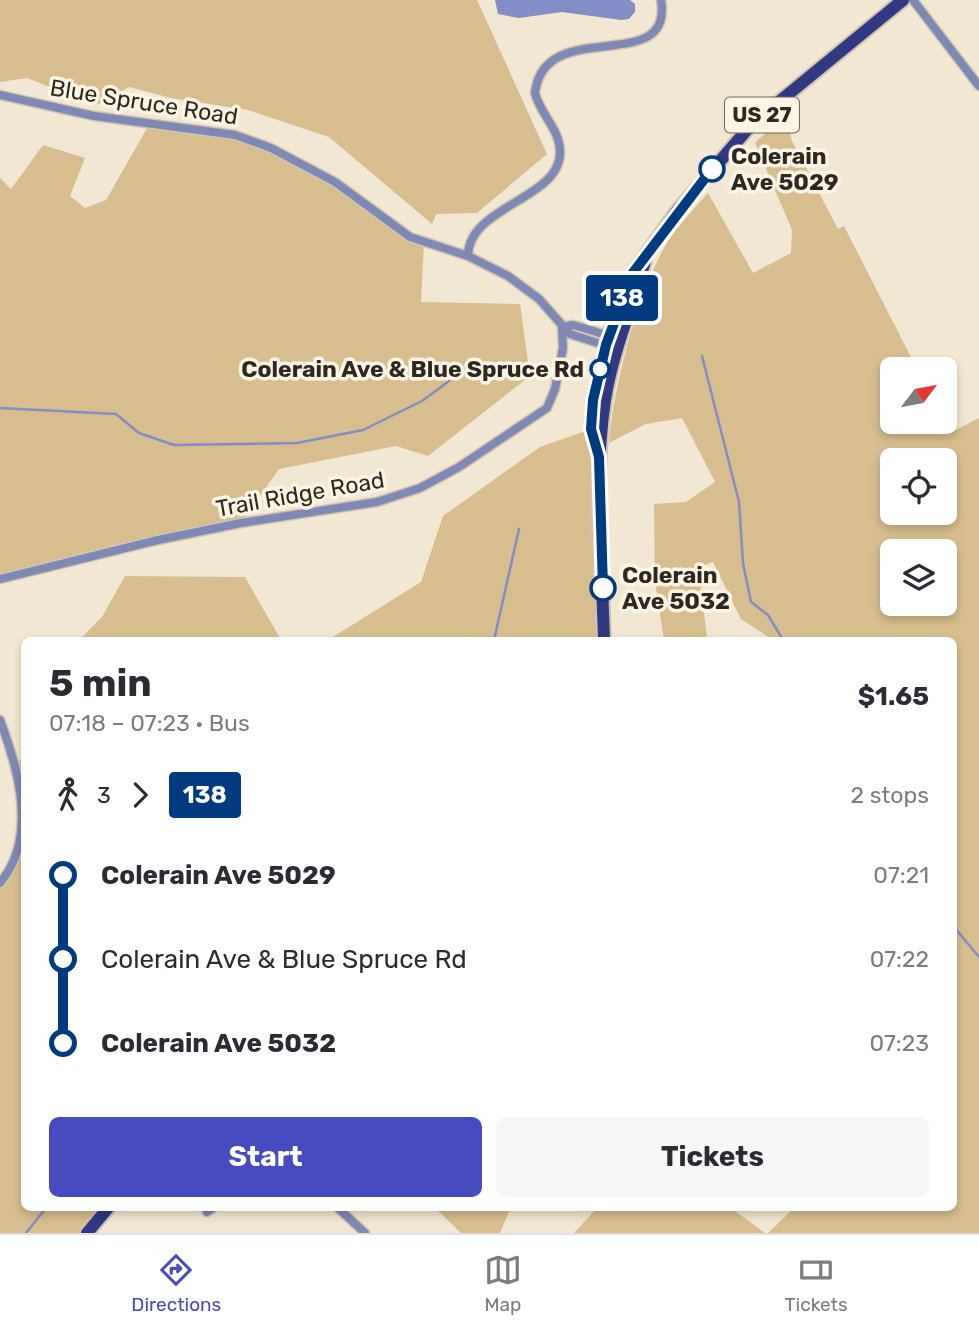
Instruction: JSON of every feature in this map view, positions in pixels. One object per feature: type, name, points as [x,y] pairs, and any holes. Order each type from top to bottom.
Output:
[{"type":"main road","name":"US 27","points":[[604,637],[599,457],[591,429],[593,400],[612,342],[647,253],[677,211],[752,124],[903,0]]},
{"type":"main road","points":[[89,1232],[106,1211]]},
{"type":"street","points":[[468,256],[477,232],[543,183],[557,167],[561,154],[558,138],[535,93],[544,65],[564,53],[629,44],[647,36],[661,18],[661,0]]},
{"type":"street","points":[[913,0],[979,86]]},
{"type":"street","name":"Blue Spruce Road","points":[[0,95],[94,116],[202,129],[249,140],[335,182],[410,237],[468,256],[524,287],[562,327],[582,338],[612,342]]},
{"type":"street","points":[[562,327],[573,325],[612,342]]},
{"type":"street","name":"Trail Ridge Road","points":[[0,579],[158,540],[241,523],[377,502],[420,488],[459,467],[547,408],[555,389],[563,348],[562,327]]},
{"type":"street","points":[[563,348],[582,338]]},
{"type":"street","points":[[0,720],[15,770],[21,804]]},
{"type":"street","points":[[0,883],[18,851],[21,830]]},
{"type":"street","points":[[341,1211],[365,1233]]},
{"type":"shaded area","points":[[0,0],[477,0],[547,154],[477,213],[436,214],[432,224],[329,137],[248,110],[171,98],[129,87],[100,104],[27,78],[0,82]]},
{"type":"shaded area","points":[[785,114],[792,141],[838,229],[844,226],[911,357],[880,357],[880,434],[957,434],[957,429],[979,418],[979,1233],[768,1233],[791,1211],[957,1211],[957,637],[768,637],[741,619],[713,562],[699,567],[707,637],[664,637],[655,581],[654,504],[686,502],[715,482],[682,418],[646,424],[609,443],[622,368],[647,286],[667,243],[708,193],[753,273],[791,253],[792,230],[755,143]]},
{"type":"shaded area","points":[[150,123],[235,135],[308,167],[424,243],[421,302],[520,304],[530,376],[428,456],[396,446],[279,469],[241,523],[0,579],[0,178],[11,189],[43,145],[85,158],[70,196],[85,208],[106,200]]},
{"type":"shaded area","points":[[591,429],[599,457],[604,637],[333,637],[421,582],[443,516],[540,447]]},
{"type":"shaded area","points":[[125,576],[245,577],[279,637],[82,637],[102,617]]},
{"type":"shaded area","points":[[21,759],[21,822],[15,770]]},
{"type":"shaded area","points":[[21,833],[21,1211],[105,1211],[87,1233],[0,1233],[0,883]]},
{"type":"shaded area","points":[[438,1211],[509,1211],[500,1233],[461,1233]]},
{"type":"shaded area","points":[[594,1211],[735,1211],[765,1233],[574,1233]]},
{"type":"water","points":[[495,0],[630,0],[635,4],[635,12],[629,19],[621,20],[562,12],[519,18],[498,14]]},
{"type":"waterway","points":[[702,356],[739,502],[743,563],[751,602],[768,615],[781,637]]},
{"type":"waterway","points":[[0,408],[116,414],[139,433],[174,445],[297,443],[363,430],[422,401],[449,381]]},
{"type":"waterway","points":[[495,637],[519,529]]},
{"type":"waterway","points":[[957,931],[979,957]]},
{"type":"waterway","points":[[26,1233],[44,1211]]},
{"type":"bus line","name":"138","points":[[603,588],[599,457],[591,429],[593,400],[606,345],[632,274],[677,211],[712,169]]},
{"type":"place","name":"Colerain Ave 5029","points":[[712,169]]},
{"type":"place","name":"Colerain Ave & Blue Spruce Rd","points":[[600,369]]},
{"type":"place","name":"Colerain Ave 5032","points":[[603,588]]}]
